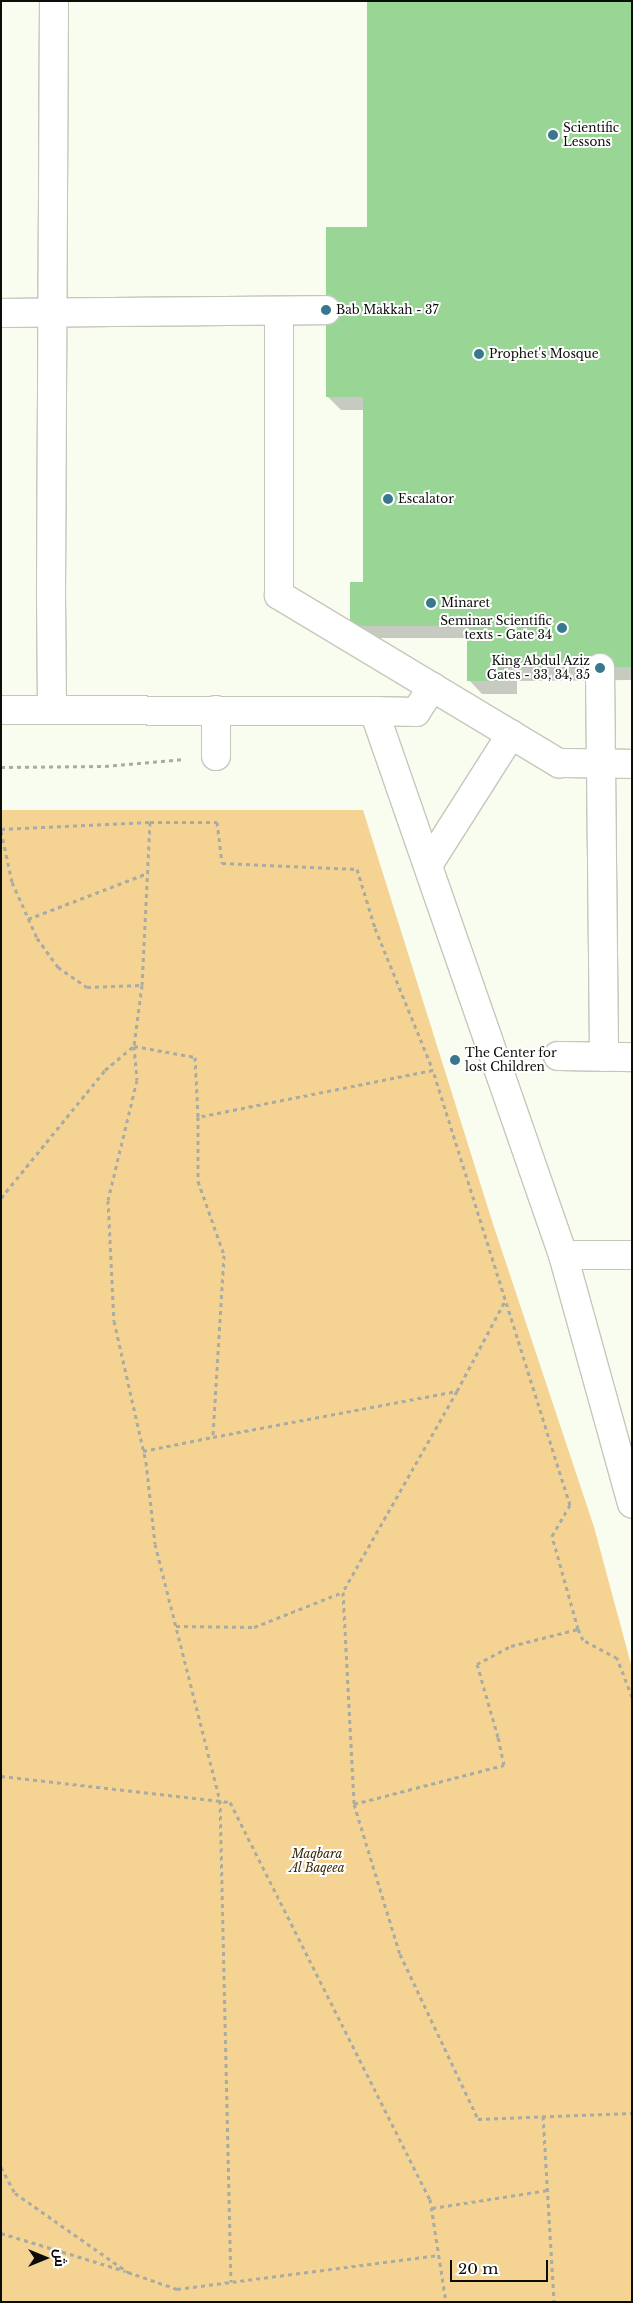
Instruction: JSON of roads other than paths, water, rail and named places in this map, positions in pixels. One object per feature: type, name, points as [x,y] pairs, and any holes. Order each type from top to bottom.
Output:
[{"type":"street","points":[[52,709],[50,592],[54,1]]},
{"type":"street","points":[[1,313],[326,310]]},
{"type":"street","points":[[279,311],[279,595],[559,763],[632,764]]},
{"type":"street","points":[[600,668],[604,1058]]},
{"type":"street","points":[[1,710],[416,712],[432,687]]},
{"type":"street","points":[[216,710],[216,756]]},
{"type":"street","points":[[374,711],[563,1255],[632,1504]]},
{"type":"street","points":[[428,865],[511,734]]},
{"type":"street","points":[[558,1056],[632,1057]]},
{"type":"street","points":[[563,1255],[632,1255]]},
{"type":"place","name":"Scientific Lessons","points":[[553,135]]},
{"type":"place","name":"Bab Makkah - 37","points":[[326,310]]},
{"type":"place","name":"Prophet's Mosque","points":[[479,354]]},
{"type":"place","name":"Escalator","points":[[388,499]]},
{"type":"place","name":"Minaret","points":[[431,603]]},
{"type":"place","name":"Seminar Scientific texts - Gate 34","points":[[562,628]]},
{"type":"place","name":"King Abdul Aziz Gates - 33, 34, 35","points":[[600,668]]},
{"type":"place","name":"The Center for lost Children","points":[[455,1060]]},
{"type":"park label","name":"Maqbara Al Baqeea","points":[[317,1861]]}]
